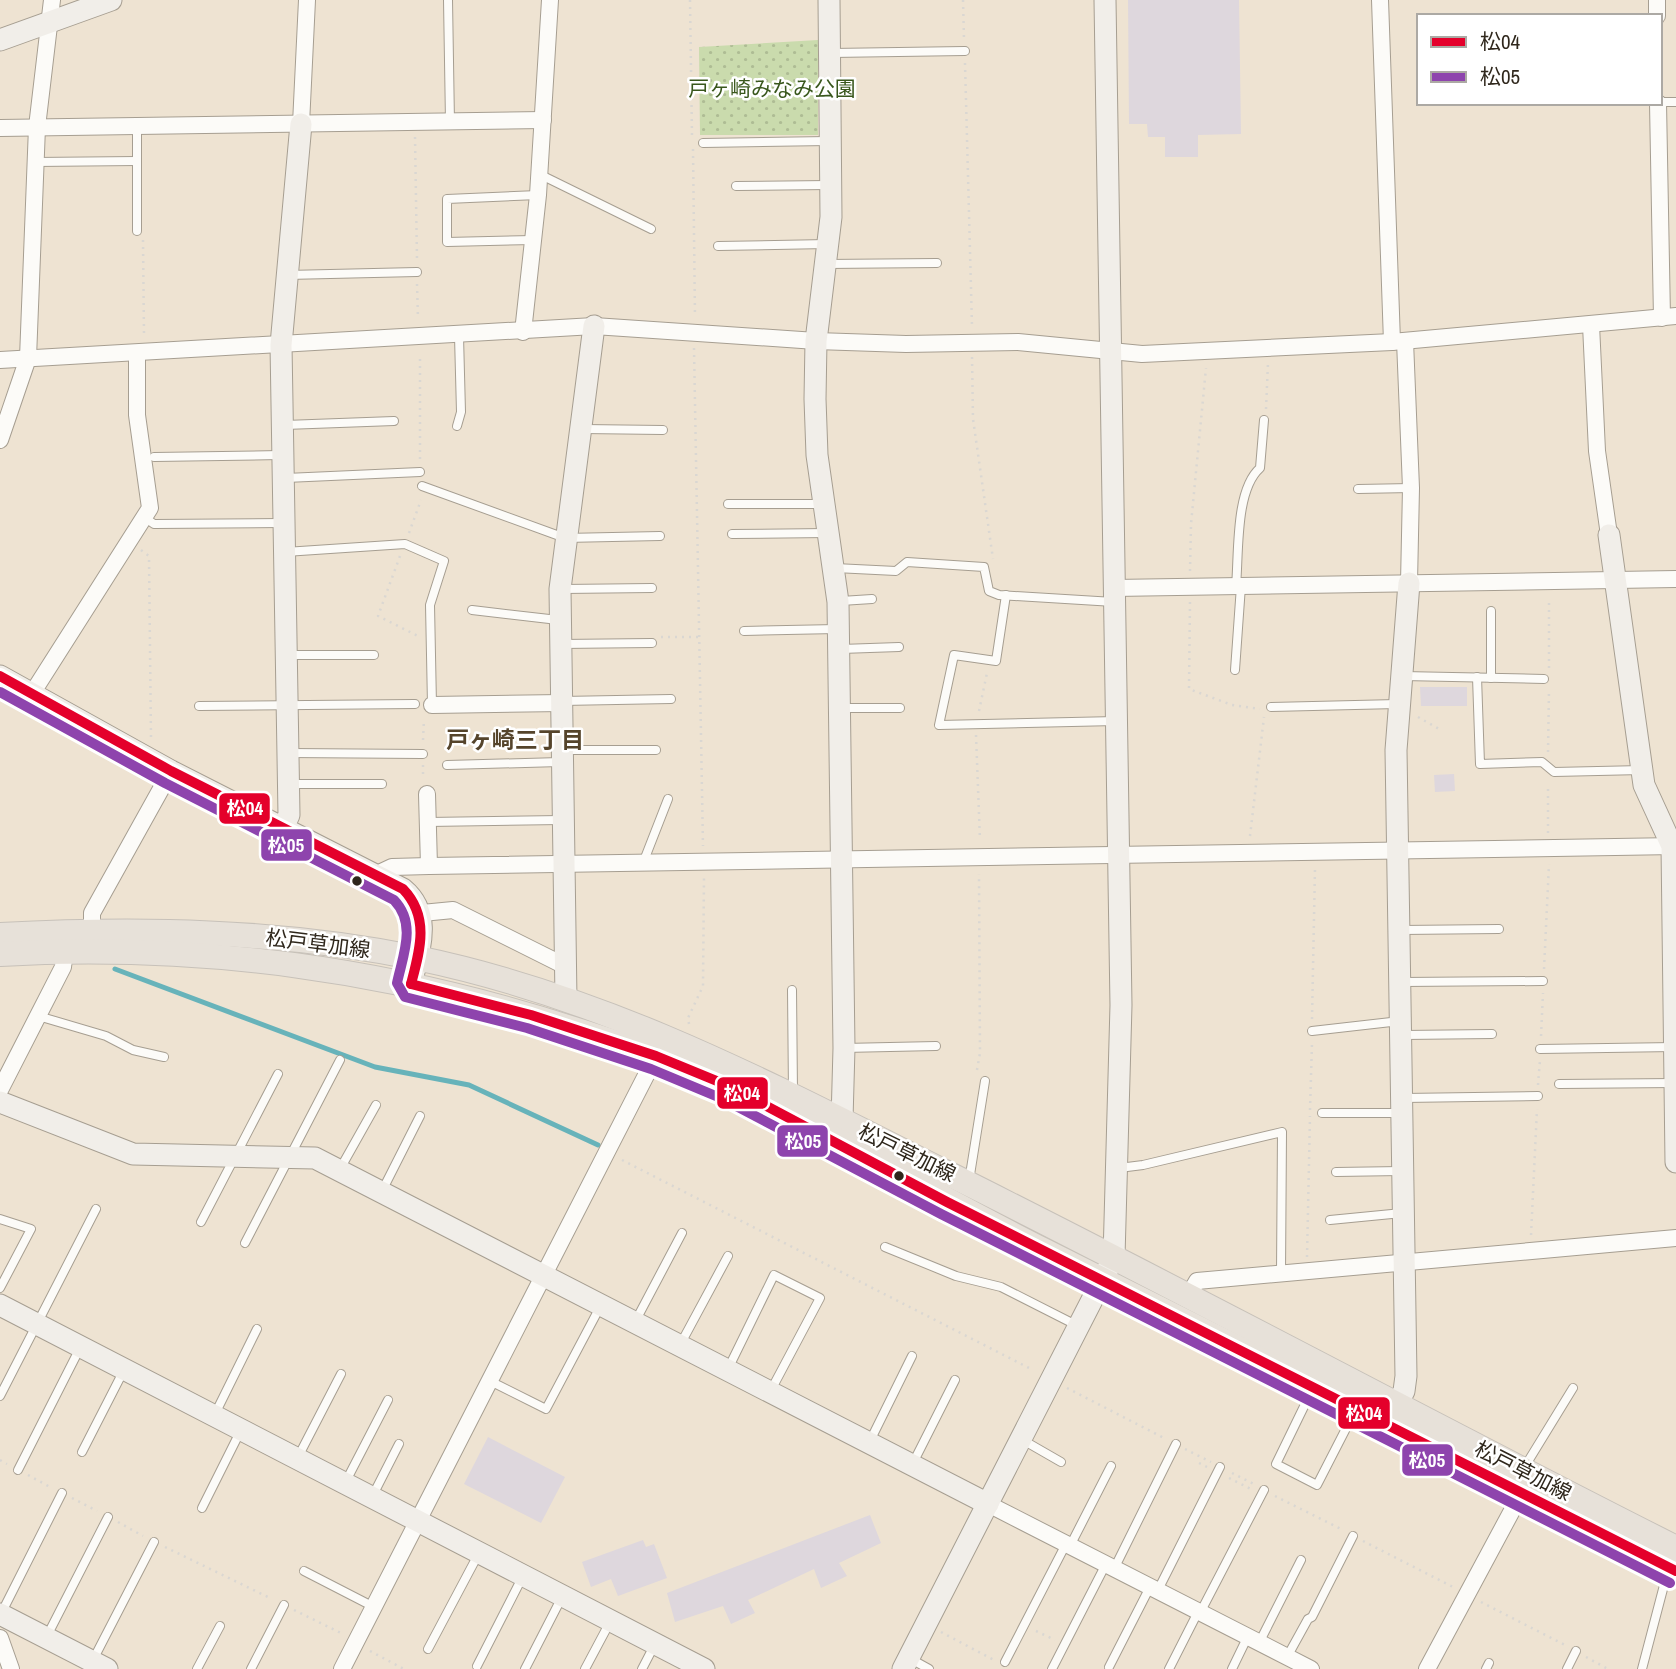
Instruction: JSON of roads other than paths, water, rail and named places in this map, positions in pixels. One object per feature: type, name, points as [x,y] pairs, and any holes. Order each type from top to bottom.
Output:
[{"type":"main road","name":"松戸草加線","points":[[0,935],[92,931],[190,932],[280,938],[417,958],[566,999],[670,1039],[793,1096],[1189,1295],[1396,1406],[1522,1481],[1674,1562]]},
{"type":"main road","name":"松戸草加線","points":[[0,954],[65,950],[207,955],[411,984],[670,1039],[793,1118],[947,1202],[1356,1408],[1522,1481]]},
{"type":"street","points":[[0,40],[51,10],[111,0]]},
{"type":"street","points":[[283,828],[289,815],[289,784],[281,345],[301,124],[307,0]]},
{"type":"street","points":[[523,332],[538,195],[550,0]]},
{"type":"street","points":[[829,0],[831,185],[827,254],[816,341],[817,455],[838,602],[844,1048],[842,1120]]},
{"type":"street","points":[[906,1664],[1114,1257],[1121,1004],[1105,0]]},
{"type":"street","points":[[1380,0],[1398,342],[1411,488],[1409,583],[1398,704],[1397,851],[1406,1376],[1404,1391],[1396,1406]]},
{"type":"street","points":[[0,440],[28,358],[37,127],[51,10]]},
{"type":"street","points":[[0,360],[459,336],[594,326],[816,341],[906,344],[1018,342],[1110,352],[1208,350],[1398,342],[1669,317],[1659,105]]},
{"type":"street","points":[[0,128],[543,120]]},
{"type":"street","points":[[1591,325],[1595,424],[1644,785],[1674,846],[1676,1162]]},
{"type":"street","points":[[566,999],[560,589],[594,326]]},
{"type":"street","points":[[33,692],[147,520],[149,508],[137,415],[137,353]]},
{"type":"street","points":[[1114,595],[1190,586],[1676,579]]},
{"type":"street","points":[[0,676],[171,771],[403,889],[418,903],[422,913],[411,984]]},
{"type":"street","points":[[432,705],[562,702]]},
{"type":"street","points":[[92,931],[92,913],[171,771]]},
{"type":"street","points":[[428,794],[429,866]]},
{"type":"street","points":[[375,875],[391,867],[429,866],[1674,846]]},
{"type":"street","points":[[422,913],[453,910],[567,967]]},
{"type":"street","points":[[0,1090],[63,967],[65,950]]},
{"type":"street","points":[[342,1669],[360,1644],[374,1607],[544,1276],[670,1039]]},
{"type":"street","points":[[0,1102],[133,1154],[316,1158],[1298,1664]]},
{"type":"street","points":[[1189,1295],[1197,1281],[1676,1238]]},
{"type":"street","points":[[0,1305],[702,1668]]},
{"type":"street","points":[[1427,1669],[1469,1596],[1522,1481]]},
{"type":"street","points":[[0,1614],[47,1637],[93,1665]]},
{"type":"street","points":[[0,1638],[11,1669]]},
{"type":"lane","points":[[448,0],[450,122]]},
{"type":"lane","points":[[829,53],[965,51]]},
{"type":"lane","points":[[137,126],[137,231]]},
{"type":"lane","points":[[703,143],[831,141]]},
{"type":"lane","points":[[35,162],[137,161]]},
{"type":"lane","points":[[539,174],[651,229]]},
{"type":"lane","points":[[736,186],[831,185]]},
{"type":"lane","points":[[533,240],[447,242],[447,200],[538,195]]},
{"type":"lane","points":[[718,246],[937,263]]},
{"type":"lane","points":[[287,275],[417,272]]},
{"type":"lane","points":[[457,426],[461,412],[459,336]]},
{"type":"lane","points":[[1235,670],[1243,497],[1249,478],[1260,468],[1264,420]]},
{"type":"lane","points":[[283,425],[394,421]]},
{"type":"lane","points":[[580,429],[663,429]]},
{"type":"lane","points":[[154,457],[283,455]]},
{"type":"lane","points":[[284,479],[419,472]]},
{"type":"lane","points":[[422,485],[565,538],[660,536]]},
{"type":"lane","points":[[1358,489],[1411,488]]},
{"type":"lane","points":[[728,505],[825,504]]},
{"type":"lane","points":[[147,520],[285,523]]},
{"type":"lane","points":[[732,534],[830,533]]},
{"type":"lane","points":[[285,552],[405,544],[444,561],[430,605],[432,705]]},
{"type":"lane","points":[[835,568],[896,571],[907,562],[984,567],[989,591],[1006,595],[1114,595]]},
{"type":"lane","points":[[560,589],[652,588]]},
{"type":"lane","points":[[1006,595],[996,661],[954,655],[939,725],[1116,721]]},
{"type":"lane","points":[[838,602],[872,599]]},
{"type":"lane","points":[[472,610],[561,621]]},
{"type":"lane","points":[[1491,611],[1491,677]]},
{"type":"lane","points":[[744,631],[899,647]]},
{"type":"lane","points":[[561,644],[652,643]]},
{"type":"lane","points":[[286,655],[374,655]]},
{"type":"lane","points":[[1401,676],[1544,679]]},
{"type":"lane","points":[[1477,677],[1480,764],[1542,762],[1554,772],[1642,770]]},
{"type":"lane","points":[[562,702],[671,699]]},
{"type":"lane","points":[[200,706],[415,704]]},
{"type":"lane","points":[[1271,707],[1398,704]]},
{"type":"lane","points":[[839,708],[900,708]]},
{"type":"lane","points":[[447,765],[656,750]]},
{"type":"lane","points":[[288,753],[423,754]]},
{"type":"lane","points":[[289,784],[382,784]]},
{"type":"lane","points":[[643,863],[668,799]]},
{"type":"lane","points":[[428,822],[564,820]]},
{"type":"lane","points":[[1399,930],[1499,929]]},
{"type":"lane","points":[[1399,982],[1543,981]]},
{"type":"lane","points":[[792,990],[793,1096]]},
{"type":"lane","points":[[38,1016],[164,1057]]},
{"type":"lane","points":[[1312,1031],[1400,1028],[1492,1034]]},
{"type":"lane","points":[[844,1048],[936,1046]]},
{"type":"lane","points":[[1540,1049],[1675,1047]]},
{"type":"lane","points":[[245,1243],[340,1059]]},
{"type":"lane","points":[[201,1222],[278,1074]]},
{"type":"lane","points":[[969,1184],[985,1082]]},
{"type":"lane","points":[[1559,1084],[1676,1083]]},
{"type":"lane","points":[[1322,1113],[1538,1096]]},
{"type":"lane","points":[[340,1169],[376,1105]]},
{"type":"lane","points":[[382,1191],[420,1116]]},
{"type":"lane","points":[[1117,1168],[1143,1165],[1282,1132],[1281,1273]]},
{"type":"lane","points":[[1336,1172],[1401,1171]]},
{"type":"lane","points":[[0,1396],[96,1209]]},
{"type":"lane","points":[[1330,1220],[1402,1213]]},
{"type":"lane","points":[[0,1219],[31,1229],[0,1288]]},
{"type":"lane","points":[[635,1322],[682,1233]]},
{"type":"lane","points":[[885,1247],[956,1276],[1001,1287],[1079,1327]]},
{"type":"lane","points":[[680,1345],[728,1256]]},
{"type":"lane","points":[[728,1369],[774,1275],[820,1298],[770,1392]]},
{"type":"lane","points":[[490,1381],[546,1409],[601,1305]]},
{"type":"lane","points":[[215,1415],[257,1329]]},
{"type":"lane","points":[[18,1470],[81,1347]]},
{"type":"lane","points":[[869,1443],[912,1356]]},
{"type":"lane","points":[[82,1452],[124,1369]]},
{"type":"lane","points":[[298,1457],[341,1374]]},
{"type":"lane","points":[[912,1465],[955,1380]]},
{"type":"lane","points":[[1314,1387],[1276,1464],[1317,1485],[1356,1408]]},
{"type":"lane","points":[[1522,1481],[1573,1388]]},
{"type":"lane","points":[[345,1483],[388,1399]]},
{"type":"lane","points":[[202,1508],[242,1429]]},
{"type":"lane","points":[[1021,1439],[1062,1462]]},
{"type":"lane","points":[[372,1497],[399,1444]]},
{"type":"lane","points":[[1052,1669],[1176,1444]]},
{"type":"lane","points":[[1004,1663],[1111,1466]]},
{"type":"lane","points":[[1109,1667],[1219,1469]]},
{"type":"lane","points":[[1169,1669],[1263,1492]]},
{"type":"lane","points":[[0,1614],[62,1493]]},
{"type":"lane","points":[[47,1637],[108,1517]]},
{"type":"lane","points":[[1298,1664],[1308,1619],[1312,1617],[1353,1536]]},
{"type":"lane","points":[[93,1665],[154,1542]]},
{"type":"lane","points":[[428,1649],[480,1553]]},
{"type":"lane","points":[[1231,1669],[1253,1640],[1301,1560]]},
{"type":"lane","points":[[1642,1669],[1674,1562]]},
{"type":"lane","points":[[304,1571],[374,1607]]},
{"type":"lane","points":[[477,1666],[523,1576]]},
{"type":"lane","points":[[525,1669],[563,1596]]},
{"type":"lane","points":[[251,1669],[284,1605]]},
{"type":"lane","points":[[586,1669],[611,1621]]},
{"type":"lane","points":[[197,1669],[220,1626]]},
{"type":"lane","points":[[642,1669],[655,1644]]},
{"type":"lane","points":[[1567,1669],[1576,1651]]},
{"type":"lane","points":[[906,1664],[929,1669]]},
{"type":"waterway","points":[[115,969],[375,1067],[469,1085],[598,1145]]},
{"type":"district","name":"戸ヶ崎三丁目","points":[[515,740]]},
{"type":"park label","name":"戸ヶ崎みなみ公園","points":[[772,89]]}]
